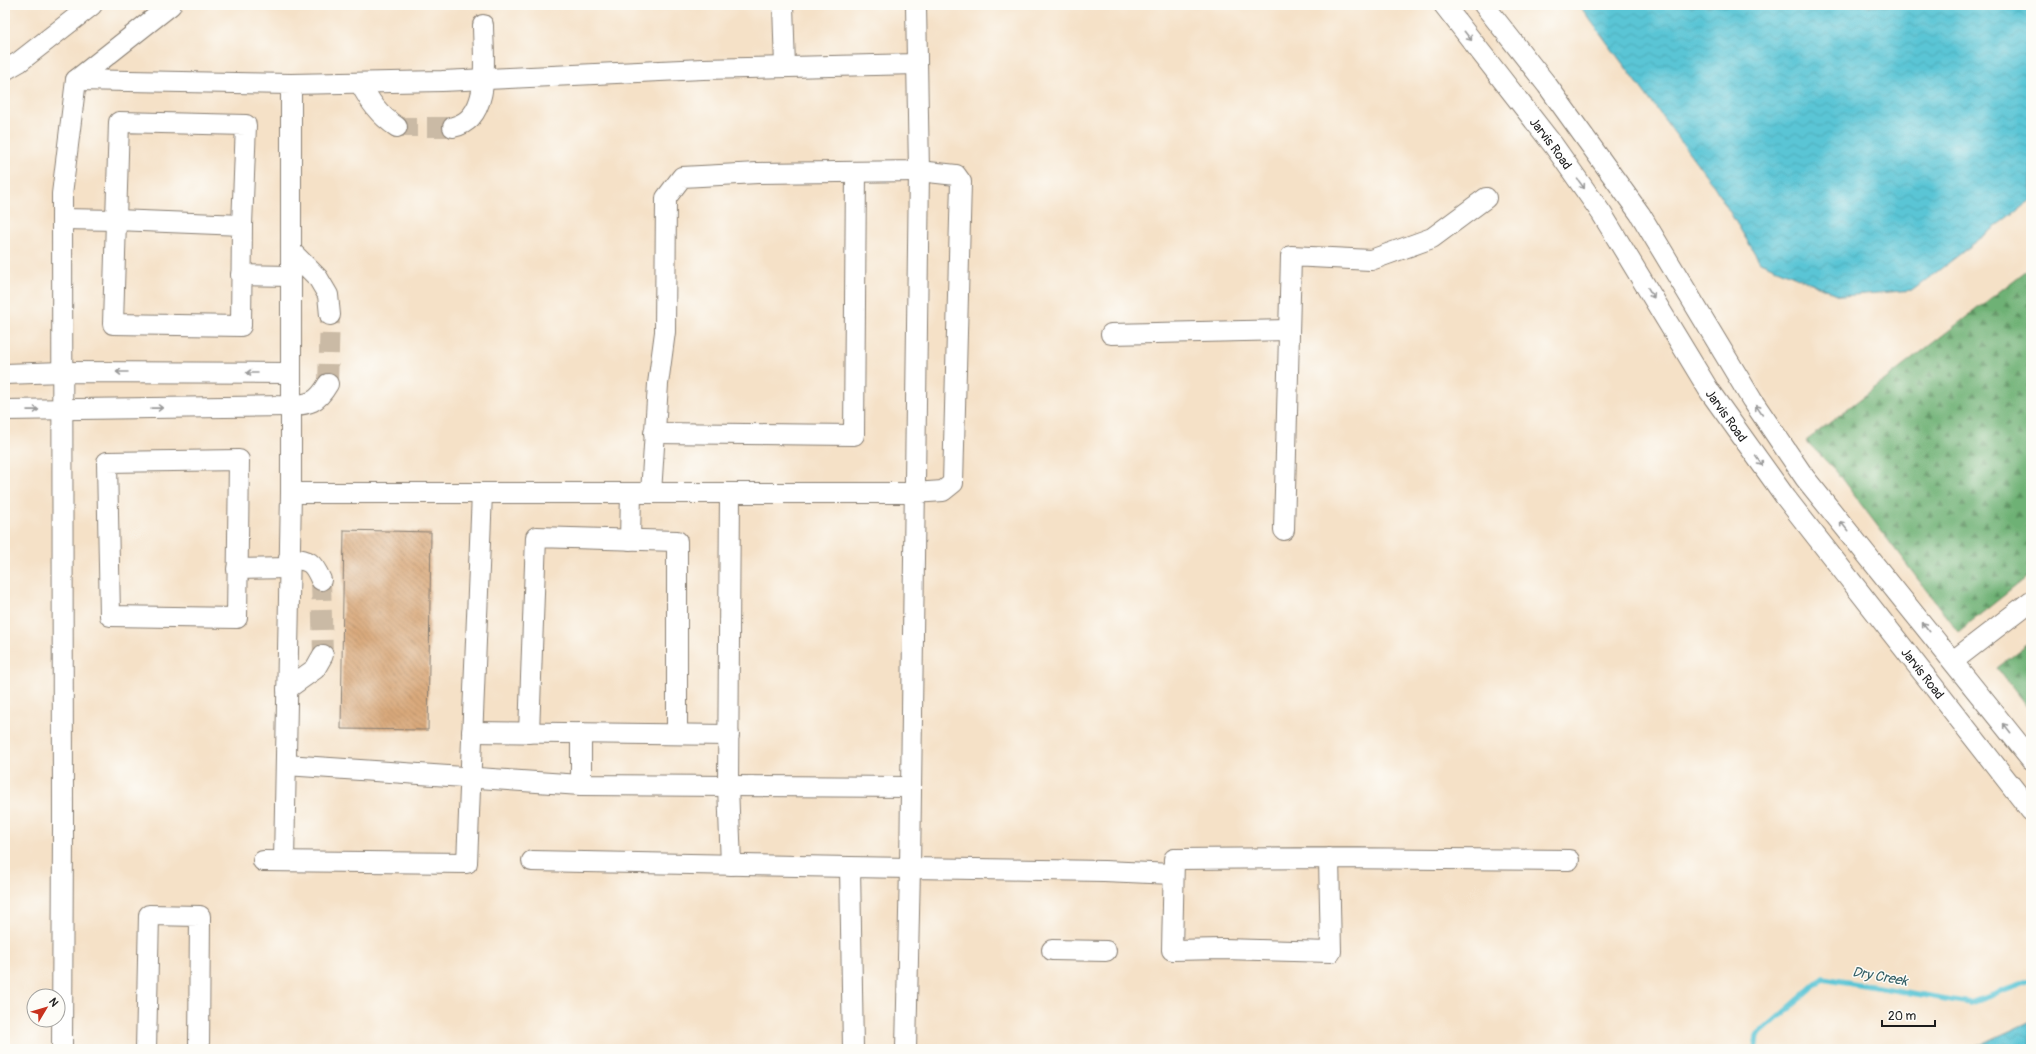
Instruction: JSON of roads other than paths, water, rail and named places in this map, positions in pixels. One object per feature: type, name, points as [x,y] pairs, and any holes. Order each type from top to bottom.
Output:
[{"type":"street","points":[[5,70],[19,62],[92,5]]},
{"type":"street","points":[[62,1049],[62,194],[76,80],[171,5]]},
{"type":"street","points":[[783,5],[785,67]]},
{"type":"street","points":[[906,1049],[910,868],[919,171],[916,5]]},
{"type":"street","name":"Jarvis Road","points":[[1444,5],[1554,146],[1602,214],[1710,392],[1786,498],[2031,811]]},
{"type":"street","points":[[1484,5],[1547,85],[1640,214],[1752,400],[1808,482],[2031,759]]},
{"type":"street","points":[[453,127],[461,126],[473,116],[480,104],[483,79],[483,25]]},
{"type":"street","points":[[76,80],[291,84],[360,83],[703,69],[917,64]]},
{"type":"street","points":[[360,83],[370,101],[383,118],[397,127]]},
{"type":"street","points":[[284,861],[291,493],[291,84]]},
{"type":"street","points":[[119,122],[246,125],[242,225],[241,326],[113,324],[119,122]]},
{"type":"street","points":[[291,493],[651,493],[730,493],[914,493],[943,491],[953,483],[961,182],[956,175],[919,171],[682,177],[666,198],[665,332],[654,433],[651,493]]},
{"type":"street","points":[[654,433],[854,435],[856,172]]},
{"type":"street","points":[[1284,530],[1291,256],[1371,260],[1432,238],[1486,198]]},
{"type":"street","points":[[62,219],[242,225]]},
{"type":"street","points":[[291,251],[318,278],[328,295],[330,315]]},
{"type":"street","points":[[241,275],[291,276]]},
{"type":"street","points":[[1111,334],[1288,330]]},
{"type":"street","points":[[5,374],[62,372],[291,373]]},
{"type":"street","points":[[5,410],[290,406],[311,404],[321,396],[328,384]]},
{"type":"street","points":[[239,460],[236,569],[237,618],[110,616],[107,462],[239,460]]},
{"type":"street","points":[[1786,498],[1808,482]]},
{"type":"street","points":[[263,861],[467,863],[482,493]]},
{"type":"street","points":[[630,540],[631,493]]},
{"type":"street","points":[[730,493],[728,786],[731,865]]},
{"type":"street","points":[[529,733],[536,537],[678,541],[677,734]]},
{"type":"street","points":[[236,569],[289,563],[306,559],[315,566],[321,580]]},
{"type":"street","points":[[1953,661],[2031,601]]},
{"type":"street","points":[[287,689],[315,669],[323,655]]},
{"type":"street","points":[[472,732],[729,735]]},
{"type":"street","points":[[581,734],[581,785]]},
{"type":"street","points":[[286,765],[470,776],[581,785],[911,787]]},
{"type":"street","points":[[1329,858],[1331,952],[1223,949],[1172,950],[1172,874],[1174,859],[1329,858],[1570,860]]},
{"type":"street","points":[[532,861],[1104,871],[1172,874]]},
{"type":"street","points":[[850,867],[853,1049]]},
{"type":"street","points":[[146,1049],[149,915],[200,916],[199,1049]]},
{"type":"street","points":[[1052,950],[1106,951]]},
{"type":"water","points":[[1579,5],[2031,5],[2031,200],[1913,290],[1842,296],[1760,262],[1714,186]]},
{"type":"water","points":[[2031,1021],[2031,1049],[1971,1049]]},
{"type":"waterway","name":"Dry Creek","points":[[1755,1049],[1757,1036],[1823,978],[1970,1003],[2031,981]]},
{"type":"tunnel","points":[[397,127],[453,127]]},
{"type":"tunnel","points":[[328,384],[330,315]]},
{"type":"tunnel","points":[[321,580],[323,655]]}]
